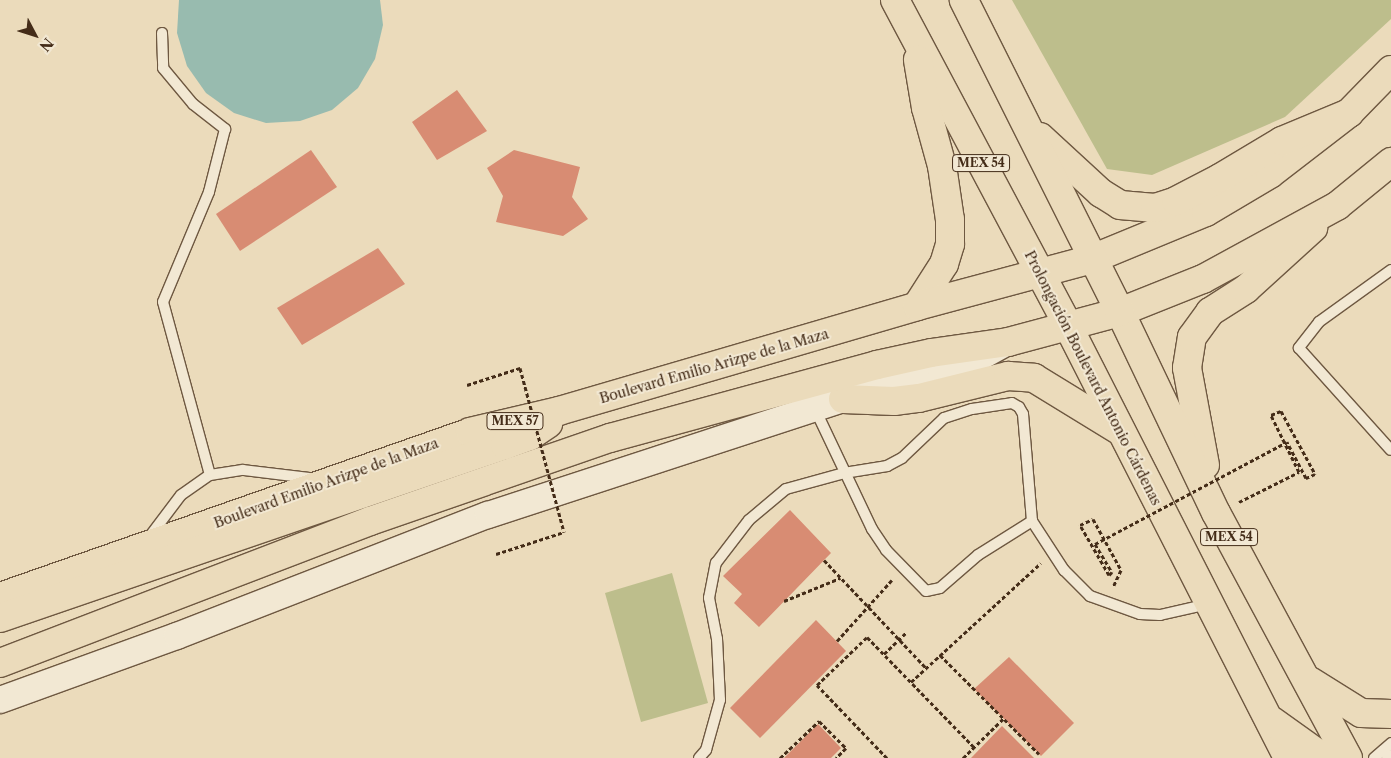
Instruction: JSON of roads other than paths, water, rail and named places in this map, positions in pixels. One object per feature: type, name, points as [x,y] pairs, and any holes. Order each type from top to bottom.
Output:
[{"type":"main road","name":"Prolongación Boulevard Antonio Cárdenas","points":[[895,0],[1068,326],[1288,758]]},
{"type":"main road","name":"MEX 54","points":[[964,0],[1030,128],[1216,513],[1348,758]]},
{"type":"main road","points":[[914,36],[926,108],[942,166],[950,220],[950,244],[944,264],[916,306]]},
{"type":"main road","name":"Boulevard Emilio Arizpe de la Maza","points":[[0,597],[136,551],[335,477],[470,432],[559,411],[916,306],[1092,259],[1206,212],[1270,174],[1349,113],[1386,78]]},
{"type":"main road","points":[[1030,128],[1101,193],[1120,205],[1155,208],[1220,178],[1282,141],[1349,113]]},
{"type":"main road","points":[[1216,513],[1190,400],[1187,368],[1192,336],[1210,312],[1268,270],[1337,206],[1391,162]]},
{"type":"main road","points":[[0,663],[370,521],[610,438],[877,366],[931,353],[1008,342],[1120,312],[1203,279],[1337,206]]},
{"type":"main road","points":[[843,399],[894,401],[919,398],[1008,376],[1034,378],[1122,432]]},
{"type":"main road","points":[[0,618],[530,436],[549,424],[559,411]]},
{"type":"main road","points":[[1307,679],[1361,713],[1375,716],[1391,714]]},
{"type":"main road","points":[[1267,717],[1324,758]]},
{"type":"street","points":[[0,700],[177,636],[488,515],[843,399],[977,359],[1008,342]]},
{"type":"lane","points":[[162,34],[163,68],[193,104],[225,129],[209,192],[163,302],[210,474]]},
{"type":"lane","points":[[1391,270],[1319,322],[1299,348],[1391,450]]},
{"type":"lane","points":[[699,758],[706,750],[720,700],[717,639],[709,598],[716,563],[749,520],[786,489],[844,473],[887,466],[902,458],[944,418],[972,409],[1012,403],[1023,414],[1032,521],[1075,583],[1090,596],[1106,604],[1140,614],[1160,615],[1209,604]]},
{"type":"lane","points":[[815,409],[872,528],[903,568],[922,588],[932,591],[978,555],[1032,521]]},
{"type":"lane","points":[[136,551],[156,530],[181,495],[191,485],[210,474],[243,470],[296,478],[335,477]]},
{"type":"lane","points":[[1374,758],[1391,743]]},
{"type":"lane","points":[[1387,758],[1391,755]]},
{"type":"water","points":[[179,0],[380,0],[383,25],[375,59],[358,88],[332,110],[300,121],[266,123],[234,113],[206,93],[187,66],[177,33]]}]
